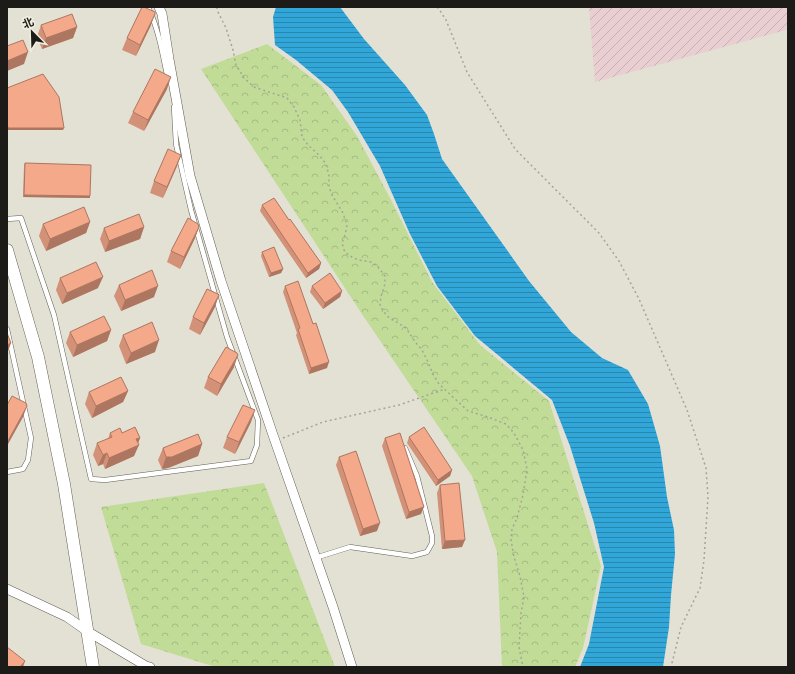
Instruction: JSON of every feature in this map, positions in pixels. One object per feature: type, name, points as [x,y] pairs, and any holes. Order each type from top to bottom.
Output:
[{"type":"street","points":[[159,7],[162,14],[190,176],[221,281],[275,442],[333,607],[352,667]]},
{"type":"street","points":[[7,250],[38,357],[64,484],[93,667]]},
{"type":"street","points":[[7,589],[67,617],[87,631],[150,667]]},
{"type":"lane","points":[[7,219],[21,218],[54,315],[91,479],[105,480],[251,461],[257,445],[258,420],[227,337],[191,210],[176,144],[174,105],[161,45],[148,7]]},
{"type":"lane","points":[[7,329],[31,438],[28,460],[23,469],[7,472]]},
{"type":"lane","points":[[316,558],[350,547],[412,556],[427,552],[432,543],[432,536],[416,476],[405,448]]},
{"type":"path","points":[[217,7],[226,28],[236,65],[244,78],[254,87],[287,98],[294,106],[300,120],[302,137],[326,164],[329,176],[329,187],[332,195],[344,213],[347,225],[342,243],[344,250],[348,255],[358,260],[371,262],[378,267],[385,276],[385,284],[381,296],[380,306],[387,316],[406,328],[428,360],[433,374],[439,384],[468,411],[506,424],[514,434],[523,450],[527,469],[517,518],[512,529],[511,540],[524,597],[521,613],[519,647],[523,667]]},
{"type":"path","points":[[437,7],[446,20],[467,72],[515,149],[600,233],[619,261],[639,299],[687,410],[706,468],[708,497],[704,560],[700,588],[681,627],[671,667]]},
{"type":"path","points":[[275,442],[323,422],[399,405],[445,389]]},
{"type":"shaded area","points":[[589,7],[788,7],[788,30],[595,82]]},
{"type":"green space","points":[[267,44],[321,85],[357,136],[432,282],[480,345],[549,401],[601,566],[583,648],[575,667],[502,667],[497,552],[472,476],[364,317],[201,69]]},
{"type":"green space","points":[[264,483],[335,667],[216,667],[141,644],[101,507]]},
{"type":"water","points":[[276,7],[340,7],[364,39],[405,85],[427,115],[442,159],[529,281],[571,332],[602,358],[628,370],[648,404],[660,446],[667,497],[674,530],[675,554],[669,627],[663,667],[580,667],[589,644],[604,567],[594,523],[570,446],[552,400],[475,336],[437,286],[410,234],[380,166],[348,112],[332,90],[296,60],[275,45],[273,17]]},
{"type":"building","points":[[142,7],[155,12],[155,14],[140,45],[127,38]]},
{"type":"building","points":[[72,14],[77,27],[46,38],[41,25]]},
{"type":"building","points":[[23,40],[28,52],[7,61],[7,46]]},
{"type":"building","points":[[155,69],[171,77],[148,120],[133,112]]},
{"type":"building","points":[[43,74],[59,97],[64,128],[8,128],[7,88]]},
{"type":"building","points":[[168,149],[181,155],[167,187],[154,181]]},
{"type":"building","points":[[25,163],[91,165],[90,196],[24,195]]},
{"type":"building","points":[[274,198],[321,263],[308,273],[262,205]]},
{"type":"building","points":[[84,207],[90,222],[50,239],[43,224]]},
{"type":"building","points":[[139,214],[144,227],[109,241],[104,228]]},
{"type":"building","points":[[188,218],[198,224],[199,227],[184,257],[171,251]]},
{"type":"building","points":[[274,247],[283,269],[271,273],[262,252]]},
{"type":"building","points":[[96,262],[103,277],[67,293],[60,278]]},
{"type":"building","points":[[152,270],[158,286],[125,300],[119,285]]},
{"type":"building","points":[[330,273],[342,291],[325,303],[312,286]]},
{"type":"building","points":[[298,281],[313,324],[316,323],[329,362],[311,368],[298,329],[300,328],[285,286]]},
{"type":"building","points":[[207,289],[219,295],[204,323],[193,317]]},
{"type":"building","points":[[104,316],[111,330],[77,345],[70,332]]},
{"type":"building","points":[[152,322],[159,340],[131,353],[123,335]]},
{"type":"building","points":[[7,333],[11,343],[7,345]]},
{"type":"building","points":[[226,347],[238,355],[221,384],[208,377]]},
{"type":"building","points":[[121,377],[128,391],[96,406],[89,392]]},
{"type":"building","points":[[12,396],[26,403],[27,406],[7,441],[7,405]]},
{"type":"building","points":[[243,405],[255,410],[239,442],[227,437]]},
{"type":"building","points":[[135,427],[140,438],[136,439],[139,445],[109,458],[107,453],[103,455],[97,443],[112,437],[110,433],[120,428],[122,433]]},
{"type":"building","points":[[424,427],[452,470],[438,480],[409,437]]},
{"type":"building","points":[[400,433],[424,507],[409,512],[385,438]]},
{"type":"building","points":[[198,434],[202,444],[172,457],[166,457],[163,448]]},
{"type":"building","points":[[356,451],[380,523],[363,529],[339,457]]},
{"type":"building","points":[[459,483],[465,540],[445,541],[440,485]]},
{"type":"building","points":[[7,647],[25,661],[20,667],[7,667]]}]
